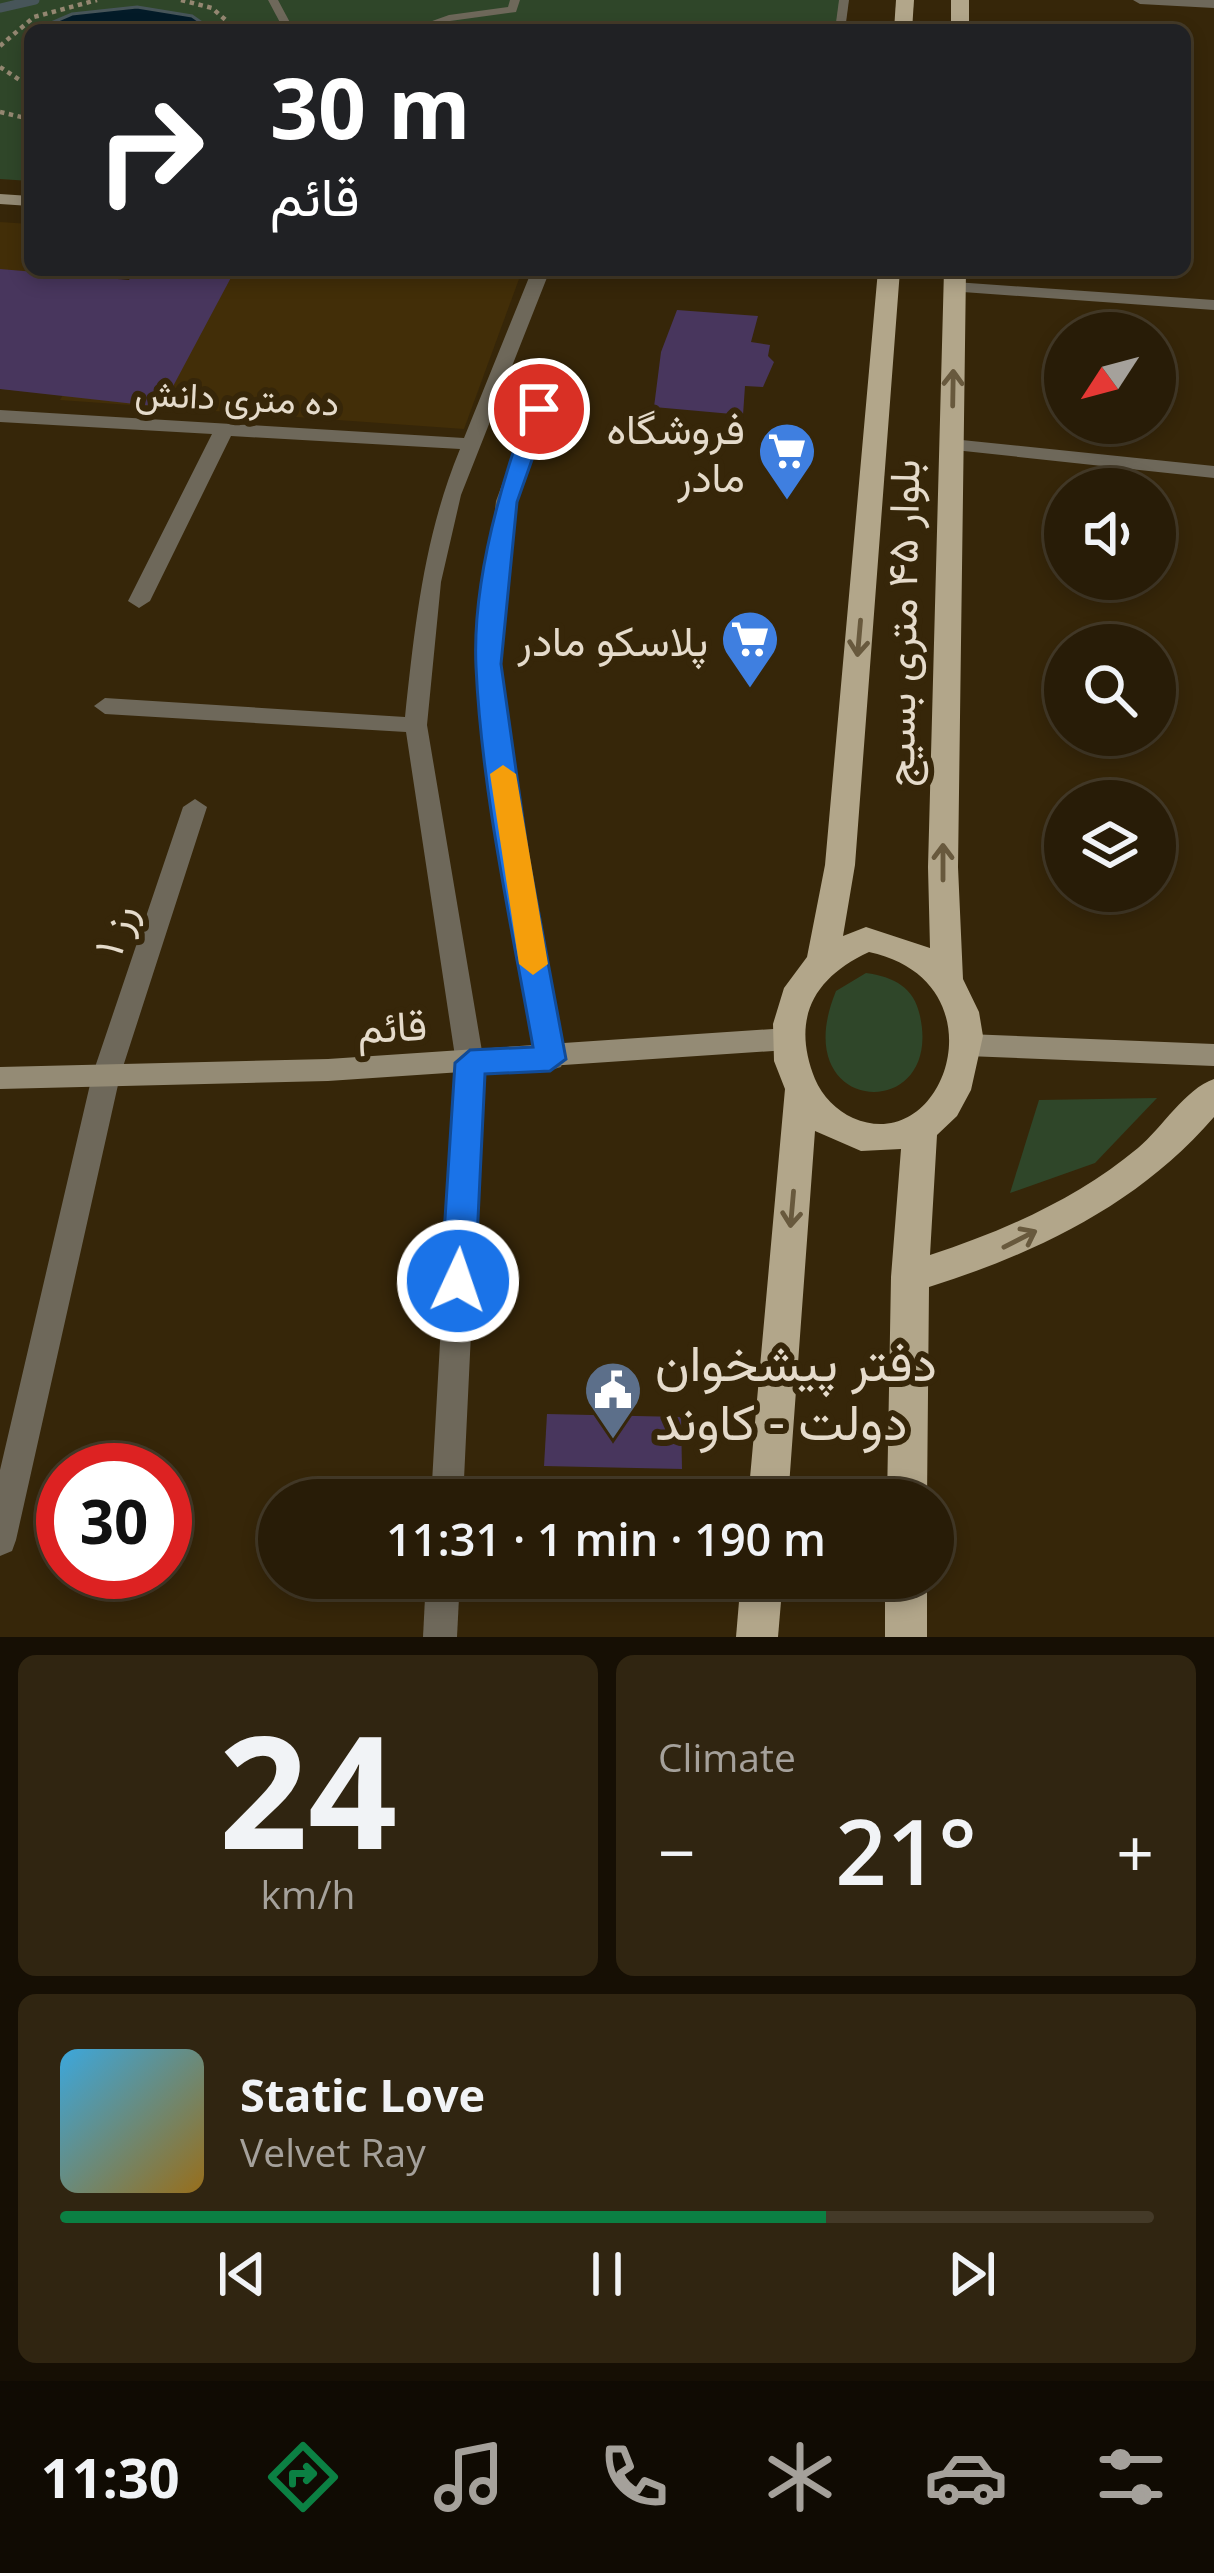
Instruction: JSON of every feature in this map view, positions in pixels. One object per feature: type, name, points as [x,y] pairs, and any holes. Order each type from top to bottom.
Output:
[{"type":"main road","name":"بلوار ۴۵ متری بسیج","points":[[823,957],[840,865],[889,276]]},
{"type":"main road","name":"بلوار ۴۵ متری بسیج","points":[[947,979],[943,867],[955,279]]},
{"type":"main road","points":[[770,1479],[801,1092],[788,1040],[796,991],[839,945],[866,939],[897,942],[924,954],[947,979],[961,1010],[968,1046],[946,1108],[920,1130],[887,1139],[854,1135],[826,1119],[801,1092]]},
{"type":"main road","points":[[910,1277],[997,1251],[1074,1212],[1132,1174],[1214,1093]]},
{"type":"main road","points":[[907,1479],[910,1277],[920,1130]]},
{"type":"main road","points":[[757,1637],[760,1599]]},
{"type":"main road","points":[[906,1637],[907,1599]]},
{"type":"street","points":[[1140,0],[1214,4]]},
{"type":"street","points":[[448,1479],[470,1063],[416,724],[430,582],[470,444],[539,276]]},
{"type":"street","points":[[955,279],[1214,305]]},
{"type":"street","points":[[539,409],[506,502],[488,664],[514,855],[550,1059]]},
{"type":"street","name":"ده متری دانش","points":[[0,416],[470,444]]},
{"type":"street","points":[[139,601],[224,430]]},
{"type":"street","points":[[952,445],[1214,472]]},
{"type":"street","points":[[105,706],[416,724]]},
{"type":"street","name":"رز ۱","points":[[0,1540],[106,1076],[194,807]]},
{"type":"street","name":"قائم","points":[[0,1078],[470,1063],[788,1040]]},
{"type":"street","points":[[968,1046],[1214,1055]]},
{"type":"street","points":[[440,1637],[442,1599]]},
{"type":"lane","points":[[430,24],[512,10],[515,0]]},
{"type":"path","points":[[26,24],[34,17],[97,0]]},
{"type":"path","points":[[181,0],[212,8],[230,24]]},
{"type":"path","points":[[0,46],[24,26]]},
{"type":"shaded area","points":[[0,222],[24,224],[24,276],[124,276],[53,394],[0,389]]},
{"type":"shaded area","points":[[132,276],[519,279],[464,429],[60,400]]},
{"type":"green space","points":[[0,0],[847,0],[842,24],[24,24],[24,181],[0,179]]},
{"type":"green space","points":[[866,973],[901,985],[913,998],[920,1016],[921,1051],[910,1076],[890,1089],[868,1092],[846,1083],[831,1063],[826,1033],[836,991]]},
{"type":"green space","points":[[1157,1098],[1095,1163],[1010,1193],[1039,1100]]},
{"type":"water","points":[[137,7],[192,16],[203,24],[49,24],[72,14]]},
{"type":"building","points":[[0,269],[24,271],[24,276],[129,280],[131,276],[232,276],[162,407],[0,389]]},
{"type":"building","points":[[677,310],[758,316],[751,342],[770,345],[768,356],[774,362],[763,387],[745,386],[743,415],[654,407],[661,352]]},
{"type":"building","name":"دفتر پیشخوان دولت - کاوند","points":[[547,1414],[681,1417],[682,1469],[544,1466]]},
{"type":"waterway","points":[[0,8],[35,0]]},
{"type":"slow traffic","points":[[503,774],[533,964]]},
{"type":"place","name":"فروشگاه مادر","points":[[787,502]]},
{"type":"place","name":"پلاسکو مادر","points":[[750,690]]},
{"type":"place","name":"دفتر پیشخوان دولت - کاوند","points":[[613,1441]]},
{"type":"route","points":[[458,1281],[470,1063],[550,1059],[514,855],[488,664],[506,502],[539,409]]}]
